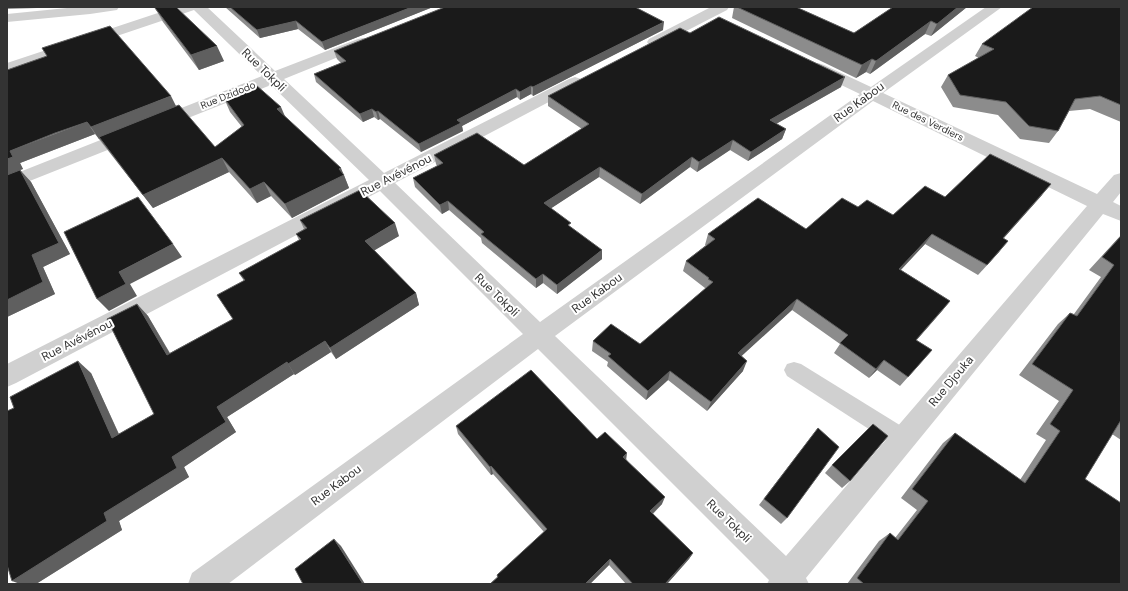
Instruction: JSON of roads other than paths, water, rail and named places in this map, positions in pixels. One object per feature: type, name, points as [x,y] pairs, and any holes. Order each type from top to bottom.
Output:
[{"type":"street","points":[[7,18],[112,7]]},
{"type":"street","points":[[7,68],[190,7]]},
{"type":"street","name":"Rue Tokpli","points":[[199,7],[382,182],[788,582]]},
{"type":"street","name":"Rue Kabou","points":[[203,584],[538,336],[871,93],[995,7]]},
{"type":"street","points":[[639,49],[707,9],[729,25]]},
{"type":"street","name":"Rue Dzidodo","points":[[7,184],[375,36]]},
{"type":"street","name":"Rue des Verdiers","points":[[807,62],[1111,209]]},
{"type":"street","name":"Rue Avévénou","points":[[7,376],[590,74]]},
{"type":"street","name":"Rue Djouka","points":[[788,582],[903,439],[1111,209],[1121,179]]},
{"type":"lane","points":[[794,370],[903,439]]}]
